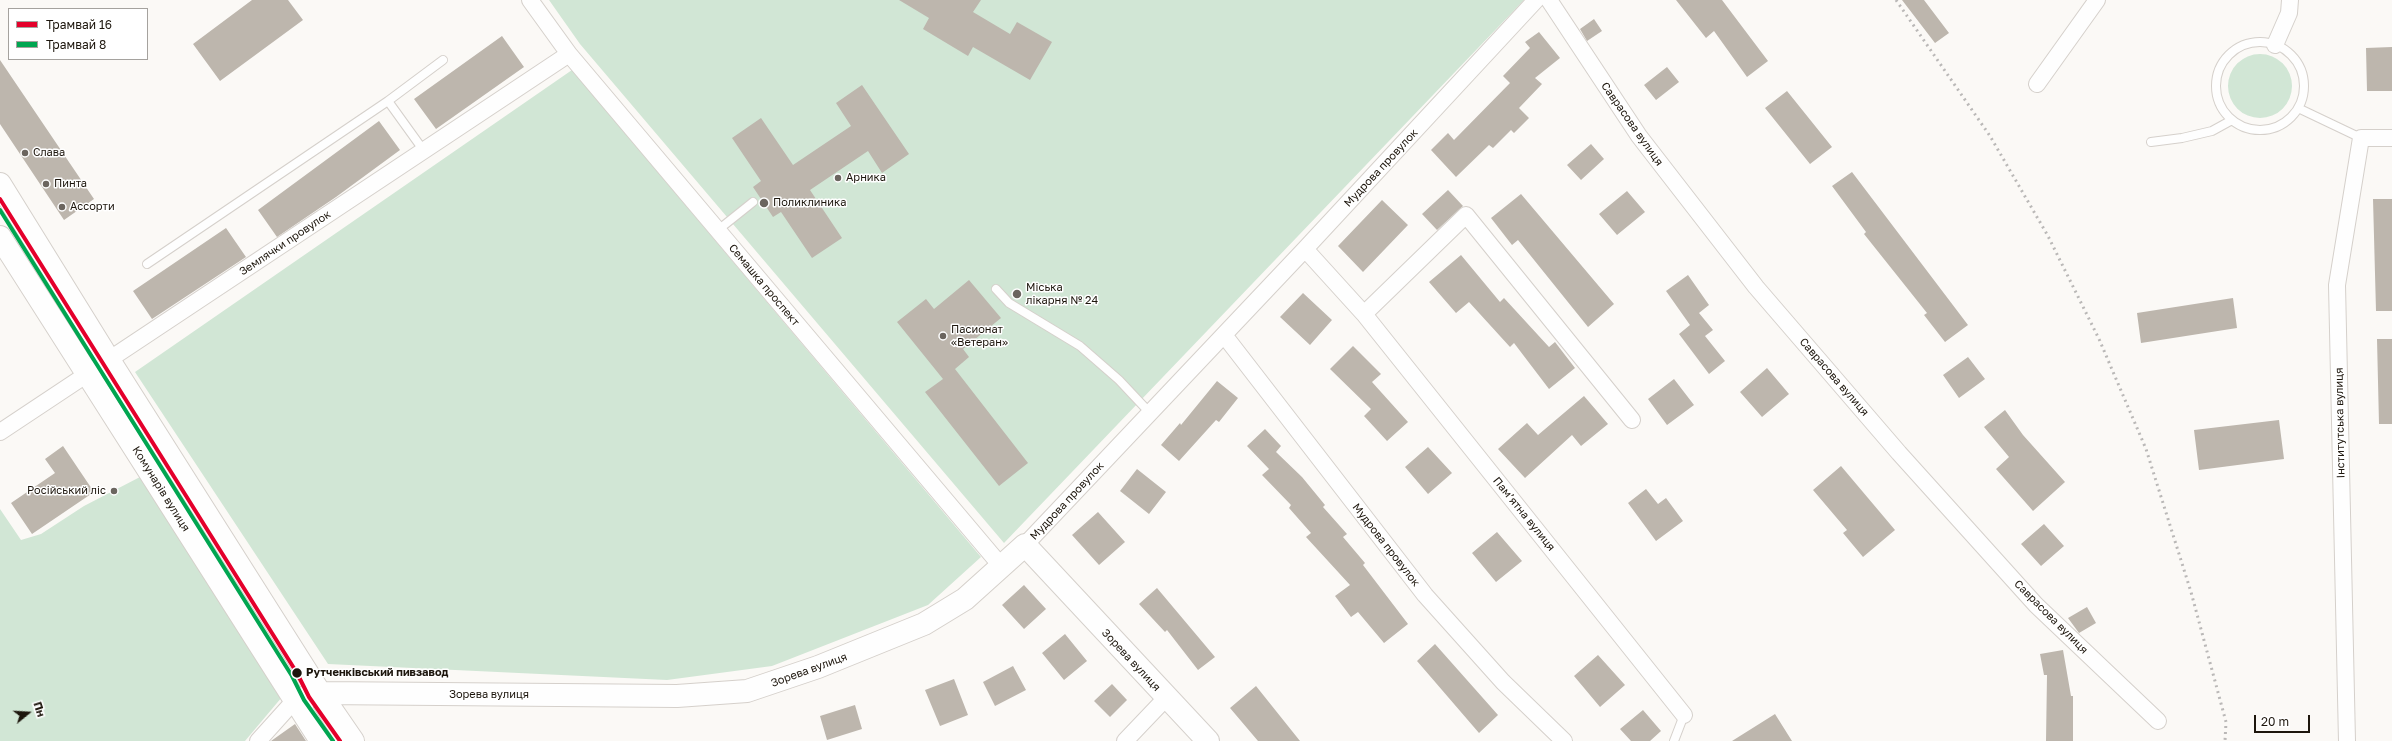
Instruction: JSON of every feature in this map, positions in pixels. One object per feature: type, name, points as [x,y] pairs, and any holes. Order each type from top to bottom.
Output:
[{"type":"street","name":"Семашка проспект","points":[[530,0],[569,54],[1002,567]]},
{"type":"street","name":"Мудрова провулок","points":[[1025,545],[1306,249],[1536,0]]},
{"type":"street","name":"Саврасова вулиця","points":[[1549,0],[1639,136],[1756,287],[1899,453],[2036,605],[2158,721]]},
{"type":"street","points":[[2037,84],[2098,0]]},
{"type":"street","points":[[2275,45],[2289,13],[2290,0]]},
{"type":"street","name":"Землячки провулок","points":[[0,432],[569,54]]},
{"type":"street","points":[[2361,138],[2392,138]]},
{"type":"street","name":"Інститутська вулиця","points":[[2347,741],[2337,285],[2361,138]]},
{"type":"street","points":[[0,184],[109,360],[320,693],[353,741]]},
{"type":"street","points":[[1364,314],[1466,215],[1632,420]]},
{"type":"street","name":"Комунарів вулиця","points":[[0,237],[294,701],[321,741]]},
{"type":"street","name":"Пам’ятна вулиця","points":[[1306,249],[1364,314],[1684,715]]},
{"type":"street","name":"Мудрова провулок","points":[[1224,335],[1425,595],[1503,682],[1564,741]]},
{"type":"street","name":"Зорева вулиця","points":[[294,701],[320,693],[677,696],[747,691],[818,667],[924,624],[964,599],[1002,567],[1025,545],[1166,698],[1208,741]]},
{"type":"street","points":[[1125,741],[1166,698]]},
{"type":"street","points":[[258,741],[294,701]]},
{"type":"lane","points":[[2260,42],[2275,45],[2288,53],[2298,64],[2303,79],[2303,94],[2298,108],[2288,120],[2275,128],[2260,130],[2245,127],[2232,120],[2222,108],[2217,93],[2217,78],[2222,64],[2232,52],[2245,45],[2260,42]]},
{"type":"lane","points":[[147,264],[388,102],[443,60]]},
{"type":"lane","points":[[388,102],[424,151]]},
{"type":"lane","points":[[2298,108],[2361,138]]},
{"type":"lane","points":[[2151,142],[2182,138],[2212,131],[2232,120]]},
{"type":"lane","points":[[718,230],[753,202]]},
{"type":"lane","points":[[996,289],[1009,303],[1080,346],[1119,380],[1150,413]]},
{"type":"lane","points":[[1674,741],[1684,715]]},
{"type":"green space","name":"Міська лікарня № 24","points":[[549,0],[1524,0],[1004,543],[580,44]]},
{"type":"green space","points":[[2260,54],[2272,57],[2283,63],[2289,74],[2292,86],[2289,98],[2283,109],[2272,115],[2260,118],[2248,115],[2237,109],[2231,98],[2228,86],[2231,74],[2237,63],[2248,57]]},
{"type":"green space","points":[[572,70],[981,557],[928,605],[772,666],[667,680],[328,664],[135,372]]},
{"type":"green space","points":[[140,477],[282,697],[245,741],[0,741],[0,509],[21,540],[41,534],[84,506]]},
{"type":"building","points":[[252,0],[288,0],[303,20],[220,81],[193,44]]},
{"type":"building","points":[[899,0],[981,0],[973,12],[1010,34],[1017,22],[1052,42],[1030,80],[973,47],[968,56],[923,29],[929,18]]},
{"type":"building","points":[[1676,0],[1722,0],[1768,61],[1747,77],[1714,31],[1706,38]]},
{"type":"building","points":[[1902,0],[1924,0],[1949,33],[1935,43]]},
{"type":"building","points":[[1594,19],[1602,31],[1587,41],[1580,29]]},
{"type":"building","points":[[1539,32],[1560,58],[1535,78],[1542,84],[1519,108],[1529,118],[1514,133],[1511,130],[1493,148],[1489,145],[1456,177],[1431,150],[1448,133],[1454,140],[1510,83],[1503,76],[1530,48],[1525,42]]},
{"type":"building","points":[[502,36],[524,67],[436,129],[414,99]]},
{"type":"building","points":[[2392,47],[2392,91],[2367,91],[2366,48]]},
{"type":"building","points":[[0,60],[94,199],[64,220],[0,124]]},
{"type":"building","points":[[1667,67],[1679,82],[1656,100],[1644,85]]},
{"type":"building","points":[[862,85],[909,154],[882,173],[868,151],[810,190],[842,238],[812,258],[781,212],[773,217],[753,187],[761,181],[732,138],[761,118],[793,165],[851,126],[836,103]]},
{"type":"building","points":[[1787,91],[1832,147],[1810,164],[1765,108]]},
{"type":"building","points":[[379,121],[400,150],[336,197],[277,237],[258,210]]},
{"type":"building","points":[[1591,144],[1604,159],[1581,180],[1567,165]]},
{"type":"building","points":[[1852,172],[1968,325],[1945,342],[1924,315],[1927,313],[1864,234],[1866,232],[1832,186]]},
{"type":"building","points":[[1448,190],[1463,206],[1437,230],[1422,214]]},
{"type":"building","points":[[1627,191],[1645,212],[1617,235],[1599,214]]},
{"type":"building","points":[[1521,194],[1614,304],[1588,327],[1518,240],[1512,245],[1491,218]]},
{"type":"building","points":[[2373,199],[2392,199],[2392,311],[2376,311]]},
{"type":"building","points":[[1382,200],[1408,225],[1363,272],[1338,246]]},
{"type":"building","points":[[226,228],[246,257],[152,319],[133,291]]},
{"type":"building","points":[[1461,255],[1500,302],[1504,298],[1549,347],[1555,342],[1575,368],[1549,389],[1514,343],[1510,347],[1469,302],[1456,313],[1429,282]]},
{"type":"building","points":[[1688,275],[1709,305],[1699,313],[1713,330],[1705,336],[1725,361],[1709,374],[1679,334],[1690,325],[1666,291]]},
{"type":"building","points":[[969,280],[1001,318],[963,349],[969,357],[955,369],[1028,463],[999,486],[925,392],[943,379],[897,322],[926,299],[934,309]]},
{"type":"building","points":[[1303,293],[1332,320],[1310,345],[1280,317]]},
{"type":"building","points":[[2233,298],[2237,328],[2141,343],[2137,313]]},
{"type":"building","points":[[2377,339],[2392,339],[2392,424],[2379,424]]},
{"type":"building","points":[[1353,346],[1381,374],[1372,382],[1408,422],[1387,441],[1364,416],[1371,409],[1330,369]]},
{"type":"building","points":[[1968,357],[1985,379],[1959,398],[1943,375]]},
{"type":"building","points":[[1767,368],[1789,394],[1762,417],[1740,392]]},
{"type":"building","points":[[1674,379],[1694,405],[1667,425],[1648,399]]},
{"type":"building","points":[[1217,381],[1238,398],[1219,422],[1216,420],[1179,461],[1161,445],[1180,423],[1181,425]]},
{"type":"building","points":[[1584,396],[1608,424],[1581,446],[1572,435],[1525,478],[1498,449],[1527,423],[1538,435]]},
{"type":"building","points":[[2005,410],[2023,435],[2065,482],[2033,511],[1996,469],[2009,457],[1984,427]]},
{"type":"building","points":[[2279,420],[2284,459],[2199,470],[2194,430]]},
{"type":"building","points":[[1265,429],[1281,446],[1276,452],[1302,477],[1325,505],[1323,507],[1347,534],[1343,537],[1365,563],[1363,565],[1408,624],[1384,643],[1358,612],[1351,617],[1335,596],[1350,585],[1306,537],[1311,533],[1289,508],[1291,505],[1262,475],[1269,469],[1247,446]]},
{"type":"building","points":[[63,446],[94,492],[32,534],[11,503],[55,473],[45,459]]},
{"type":"building","points":[[1428,447],[1452,473],[1428,494],[1405,467]]},
{"type":"building","points":[[1841,466],[1895,530],[1863,557],[1843,533],[1847,530],[1813,490]]},
{"type":"building","points":[[1137,469],[1166,492],[1149,514],[1120,491]]},
{"type":"building","points":[[1646,489],[1658,504],[1666,498],[1683,521],[1656,541],[1628,503]]},
{"type":"building","points":[[1098,512],[1125,542],[1099,565],[1072,535]]},
{"type":"building","points":[[2044,524],[2064,546],[2041,566],[2021,544]]},
{"type":"building","points":[[1497,532],[1522,561],[1496,582],[1472,553]]},
{"type":"building","points":[[1024,585],[1046,609],[1024,629],[1002,605]]},
{"type":"building","points":[[1157,588],[1215,657],[1198,670],[1167,630],[1165,632],[1139,604]]},
{"type":"building","points":[[2087,607],[2096,623],[2079,633],[2068,618]]},
{"type":"building","points":[[1065,634],[1087,661],[1064,680],[1042,653]]},
{"type":"building","points":[[1435,644],[1498,715],[1479,733],[1417,661]]},
{"type":"building","points":[[2063,650],[2071,696],[2073,696],[2073,741],[2046,741],[2047,675],[2044,675],[2040,654]]},
{"type":"building","points":[[1598,655],[1625,685],[1600,707],[1574,676]]},
{"type":"building","points":[[1013,666],[1026,690],[995,706],[983,682]]},
{"type":"building","points":[[954,679],[968,715],[940,726],[925,690]]},
{"type":"building","points":[[1112,684],[1127,700],[1110,717],[1094,701]]},
{"type":"building","points":[[1256,686],[1300,741],[1258,741],[1230,708]]},
{"type":"building","points":[[855,705],[862,729],[827,740],[820,716]]},
{"type":"building","points":[[1643,710],[1661,731],[1650,741],[1631,741],[1620,729]]},
{"type":"building","points":[[1775,714],[1792,741],[1732,741]]},
{"type":"building","points":[[295,724],[306,741],[271,741]]},
{"type":"railway","points":[[1896,0],[1990,136],[2048,236],[2099,339],[2146,449],[2191,592],[2226,722],[2225,741]]},
{"type":"tram line","name":"16","points":[[0,199],[297,673],[309,697],[340,741]]},
{"type":"tram line","name":"8","points":[[0,210],[292,676],[304,700],[333,741]]},
{"type":"place","name":"Слава","points":[[25,153]]},
{"type":"place","name":"Арника","points":[[838,178]]},
{"type":"place","name":"Пинта","points":[[46,184]]},
{"type":"place","name":"Поликлиника","points":[[764,203]]},
{"type":"place","name":"Ассорти","points":[[62,207]]},
{"type":"place","name":"Міська лікарня № 24","points":[[1017,294]]},
{"type":"place","name":"Пасионат «Ветеран»","points":[[943,336]]},
{"type":"place","name":"Російський ліс","points":[[114,491]]},
{"type":"place","name":"Рутченківський пивзавод","points":[[297,673]]}]
